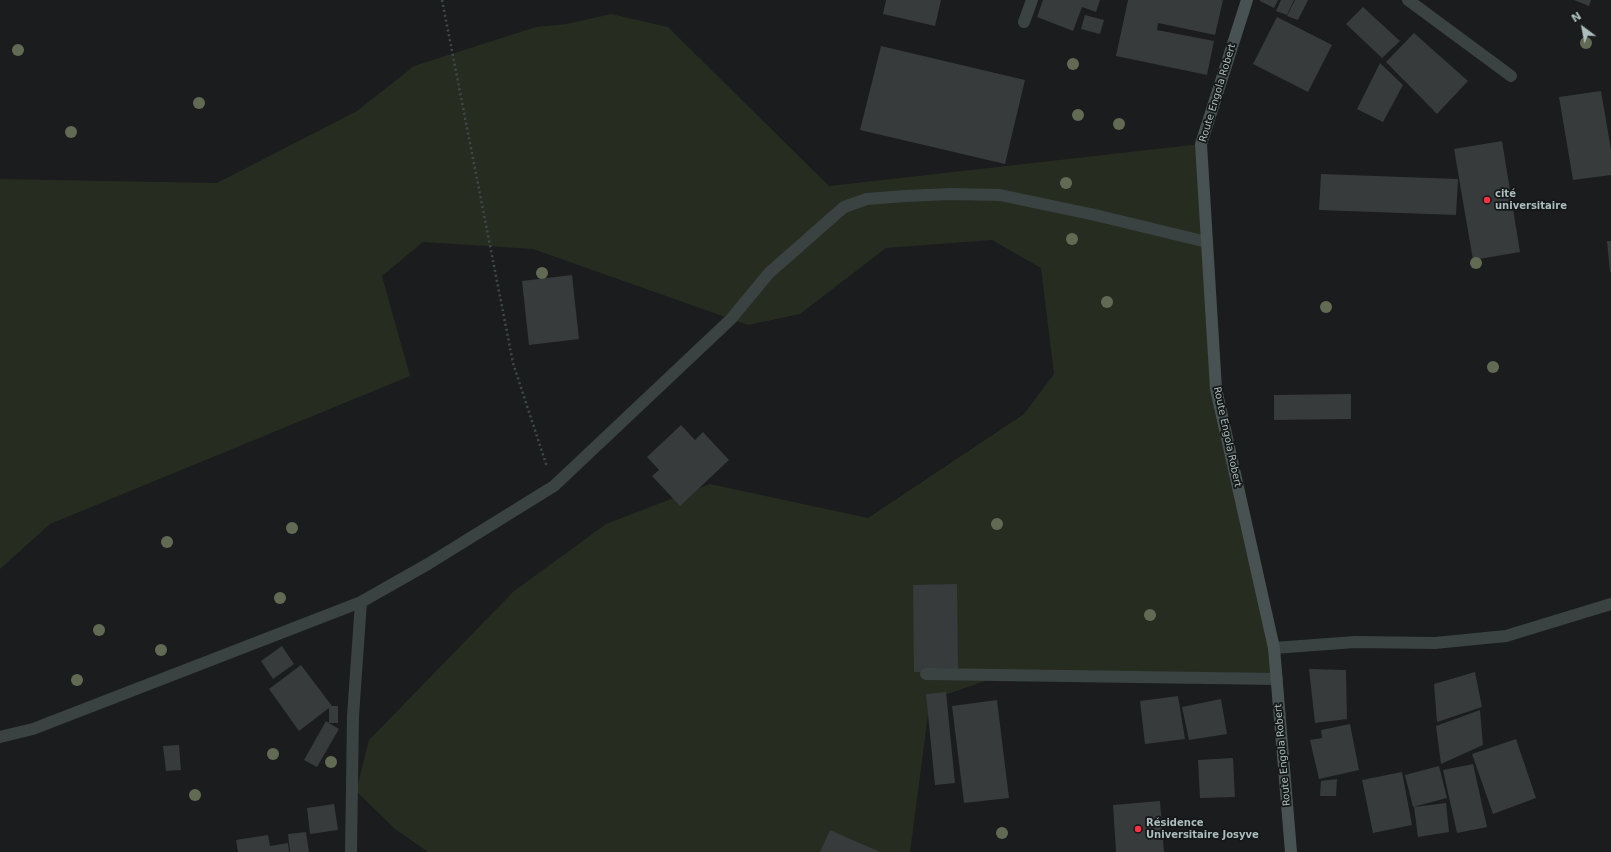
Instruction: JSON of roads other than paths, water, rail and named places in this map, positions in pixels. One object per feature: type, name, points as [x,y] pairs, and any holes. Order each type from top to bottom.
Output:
[{"type":"street","points":[[1024,22],[1032,0]]},
{"type":"street","name":"Route Engola Robert","points":[[1247,0],[1201,144],[1216,389],[1274,648],[1291,852]]},
{"type":"street","points":[[1408,0],[1511,76]]},
{"type":"street","points":[[0,737],[33,729],[361,602],[428,564],[554,486],[731,319],[769,273],[844,207],[867,199],[905,196],[951,194],[1000,195],[1095,215],[1207,242]]},
{"type":"street","points":[[351,852],[353,716],[361,602]]},
{"type":"street","points":[[1274,648],[1355,642],[1435,643],[1506,636],[1611,604]]},
{"type":"street","points":[[926,674],[1277,679]]},
{"type":"place","name":"cité universitaire","points":[[1487,200]]},
{"type":"place","name":"Résidence Universitaire Josyve","points":[[1138,829]]}]
